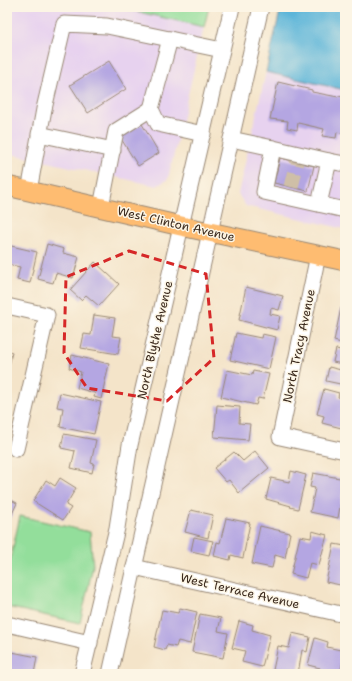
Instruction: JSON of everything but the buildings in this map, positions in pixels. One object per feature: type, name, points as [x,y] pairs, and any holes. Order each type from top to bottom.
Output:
[{"type":"main road","name":"West Clinton Avenue","points":[[7,186],[181,226],[345,261]]},
{"type":"street","name":"North Blythe Avenue","points":[[82,674],[117,528],[130,444],[232,7]]},
{"type":"street","points":[[110,674],[261,7]]},
{"type":"street","points":[[29,191],[44,110],[64,24],[107,26],[222,50]]},
{"type":"street","points":[[170,39],[151,109],[158,124],[203,134]]},
{"type":"street","points":[[101,207],[116,131],[151,109]]},
{"type":"street","points":[[39,134],[113,150]]},
{"type":"street","points":[[231,139],[273,148],[298,158],[345,164]]},
{"type":"street","points":[[273,148],[264,192],[290,192],[319,204],[345,210]]},
{"type":"street","points":[[319,204],[329,161]]},
{"type":"street","name":"North Tracy Avenue","points":[[318,255],[280,437],[345,450]]},
{"type":"street","points":[[7,306],[47,315],[16,448]]},
{"type":"street","name":"West Terrace Avenue","points":[[134,568],[345,615]]},
{"type":"street","points":[[7,624],[90,643]]},
{"type":"highlighted area","points":[[129,251],[206,274],[214,358],[167,401],[87,388],[64,353],[66,277]]},
{"type":"shaded area","points":[[9,7],[117,7],[204,27],[168,179],[157,186],[7,153],[7,16]]},
{"type":"shaded area","points":[[266,72],[345,90],[345,229],[246,206],[238,194]]},
{"type":"green space","points":[[117,7],[209,7],[204,27]]},
{"type":"green space","points":[[20,516],[90,532],[93,566],[80,623],[7,607],[7,575]]},
{"type":"water","points":[[281,7],[345,7],[345,90],[266,72]]},
{"type":"tunnel","points":[[291,187],[297,162]]}]
